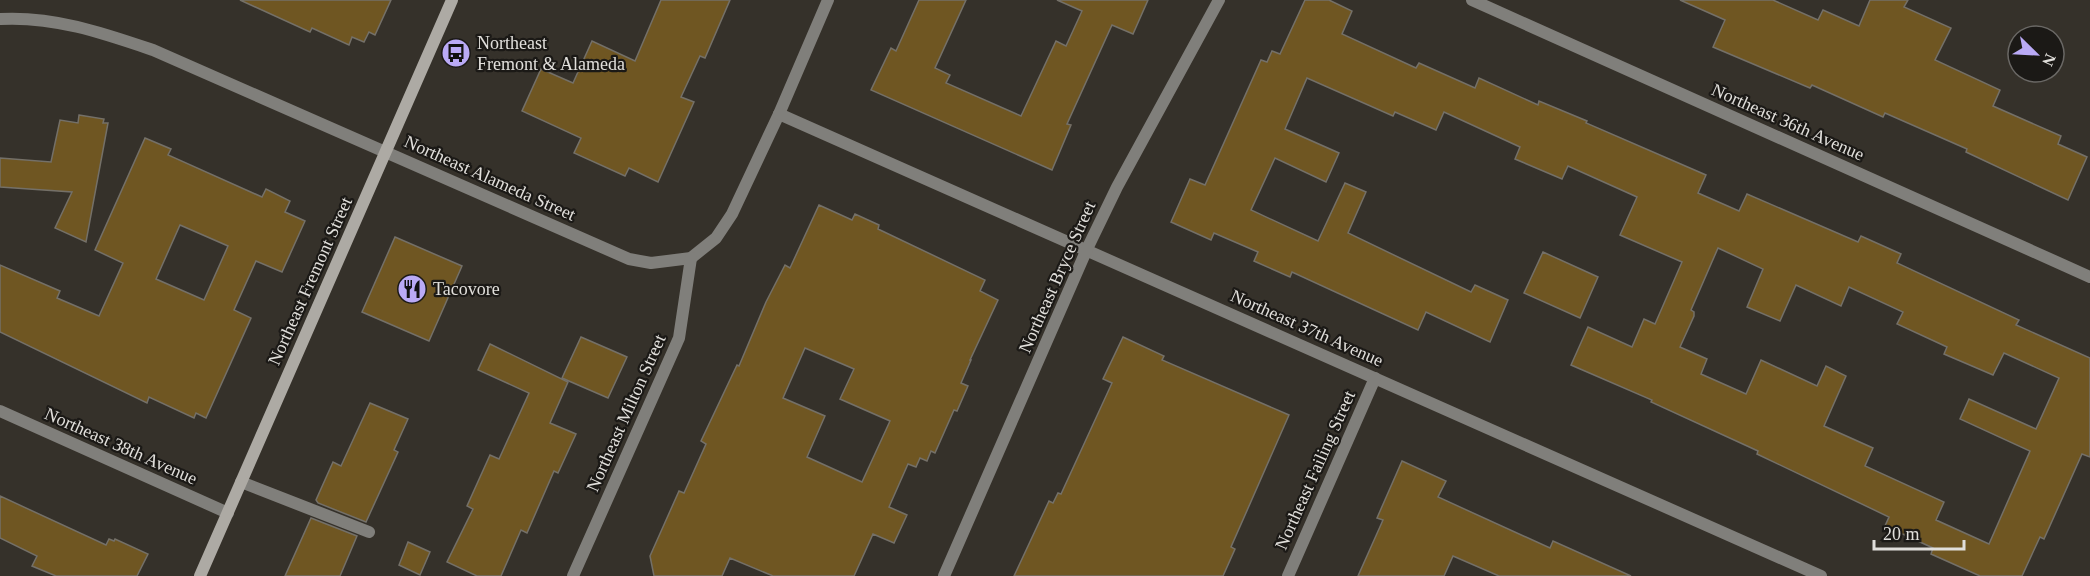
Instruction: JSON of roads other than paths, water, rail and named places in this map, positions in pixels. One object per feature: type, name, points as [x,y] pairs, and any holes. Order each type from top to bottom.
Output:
[{"type":"main road","name":"Northeast Fremont Street","points":[[200,576],[452,0]]},
{"type":"street","points":[[691,258],[716,238],[732,214],[779,114],[828,0]]},
{"type":"street","name":"Northeast Bryce Street","points":[[944,576],[1087,249],[1117,187],[1219,0]]},
{"type":"street","name":"Northeast 36th Avenue","points":[[1472,0],[2090,277]]},
{"type":"street","name":"Northeast Alameda Street","points":[[0,20],[47,20],[68,24],[153,50],[629,259],[651,263],[691,258]]},
{"type":"street","name":"Northeast 37th Avenue","points":[[779,114],[1821,576]]},
{"type":"street","name":"Northeast Milton Street","points":[[573,576],[679,338],[691,258]]},
{"type":"street","name":"Northeast Failing Street","points":[[1288,576],[1375,378]]},
{"type":"street","name":"Northeast 38th Avenue","points":[[0,411],[228,513]]},
{"type":"street","points":[[241,482],[369,531]]},
{"type":"place","name":"Northeast Fremont & Alameda","points":[[456,53]]},
{"type":"place","name":"Tacovore","points":[[412,289]]}]
